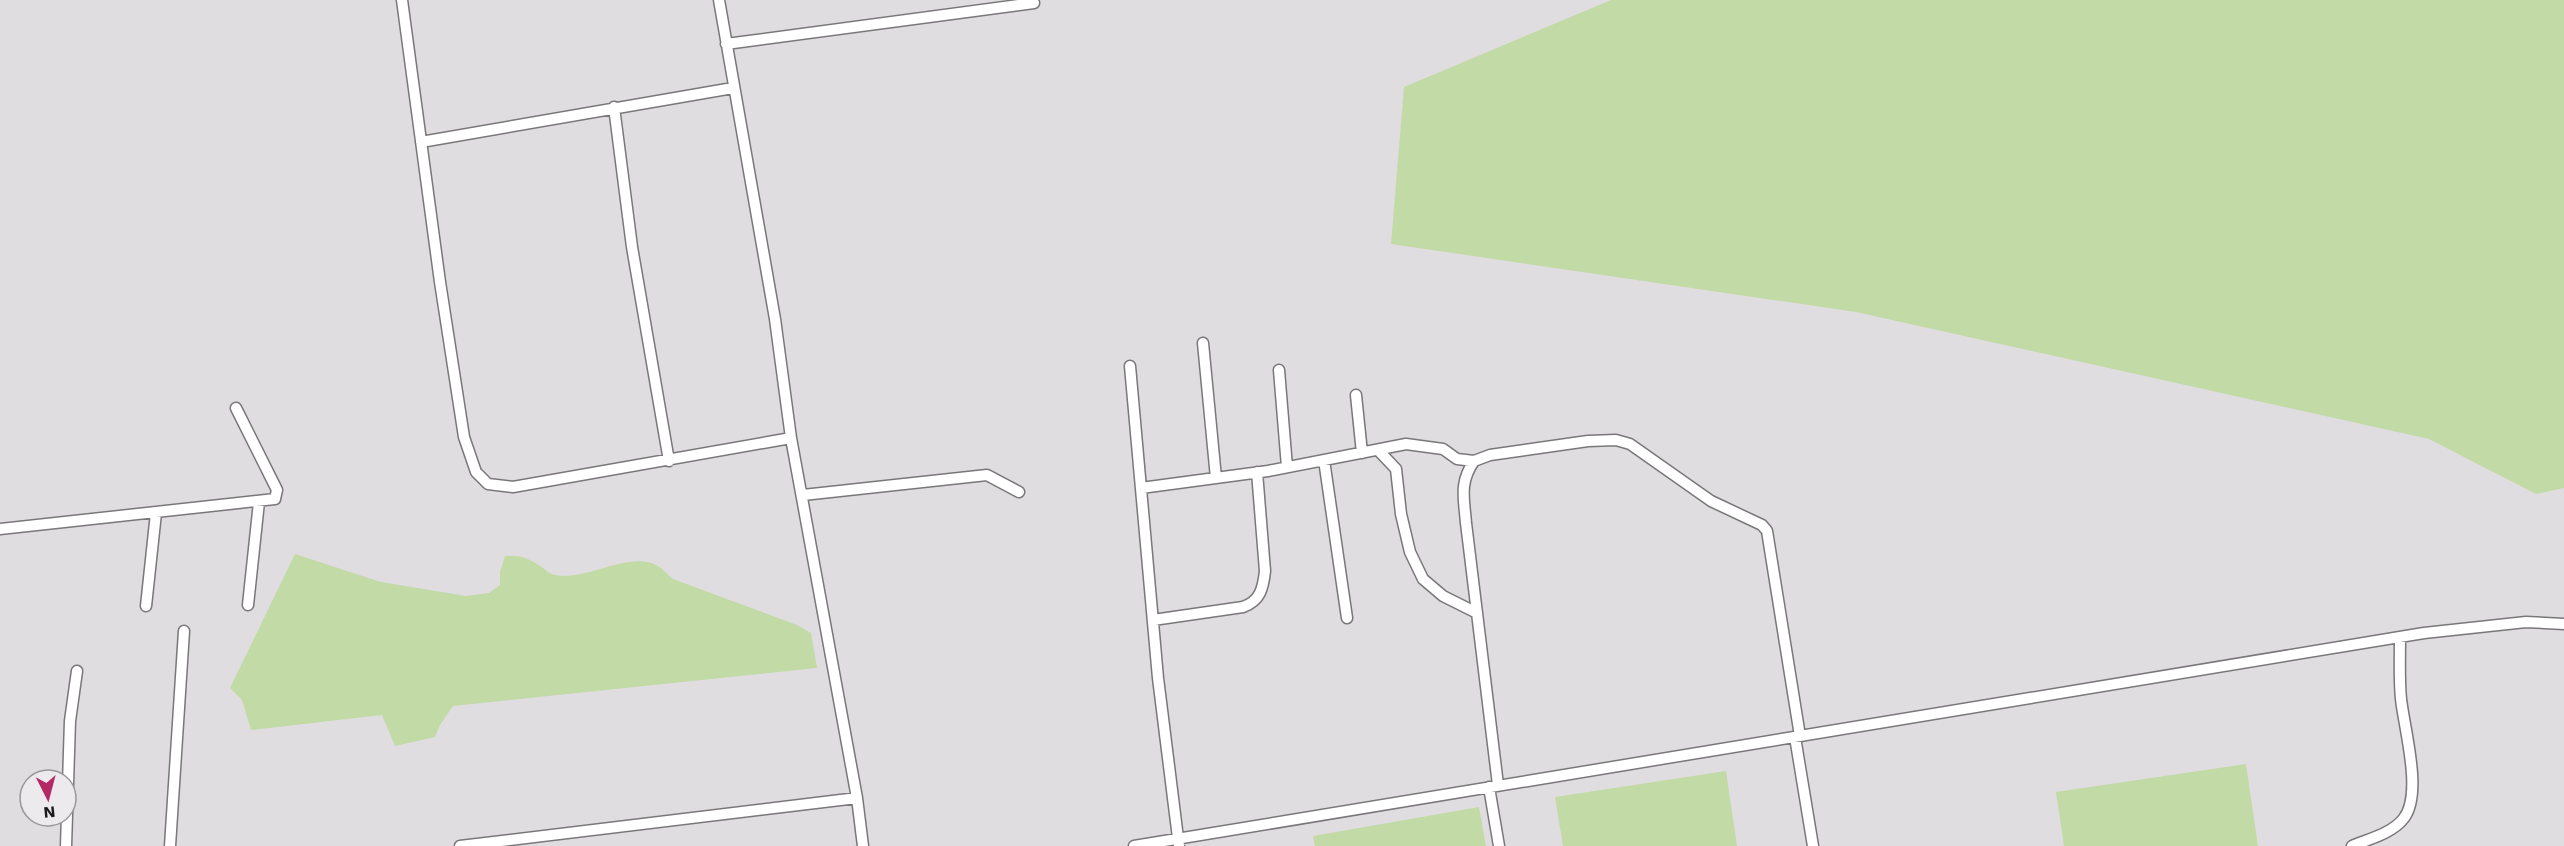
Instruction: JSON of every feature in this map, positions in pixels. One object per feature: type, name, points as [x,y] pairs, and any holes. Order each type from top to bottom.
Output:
[{"type":"street","points":[[402,0],[440,282],[465,437],[476,472],[488,484],[513,487],[791,438]]},
{"type":"street","points":[[719,0],[775,318],[791,438],[857,798],[863,846]]},
{"type":"street","points":[[726,44],[1034,3]]},
{"type":"street","points":[[422,142],[734,88]]},
{"type":"street","points":[[614,108],[632,247],[669,461]]},
{"type":"street","points":[[1203,343],[1216,478]]},
{"type":"street","points":[[1130,366],[1153,620],[1179,843]]},
{"type":"street","points":[[1279,370],[1287,467]]},
{"type":"street","points":[[1356,395],[1362,453]]},
{"type":"street","points":[[0,529],[275,499],[278,493],[236,408]]},
{"type":"street","points":[[1141,488],[1257,472],[1406,444],[1443,449],[1457,459],[1474,461],[1490,455],[1616,440],[1644,452],[1711,501],[1762,525],[1767,531],[1813,846]]},
{"type":"street","points":[[1378,450],[1396,469],[1401,514],[1410,552],[1423,579],[1443,596],[1477,613]]},
{"type":"street","points":[[1324,460],[1347,618]]},
{"type":"street","points":[[1474,461],[1466,474],[1463,486],[1499,846]]},
{"type":"street","points":[[1153,620],[1243,607],[1255,603],[1263,587],[1265,572],[1257,472]]},
{"type":"street","points":[[803,495],[987,475],[1019,492]]},
{"type":"street","points":[[248,605],[259,502]]},
{"type":"street","points":[[146,606],[156,513]]},
{"type":"street","points":[[1134,846],[1179,843],[1494,786],[2424,633],[2526,622],[2564,624]]},
{"type":"street","points":[[170,846],[184,631]]},
{"type":"street","points":[[2352,846],[2387,831],[2403,820],[2411,802],[2409,750],[2401,698],[2400,638]]},
{"type":"street","points":[[66,846],[70,721],[77,671]]},
{"type":"street","points":[[460,846],[857,798]]},
{"type":"green space","points":[[1611,0],[2564,0],[2564,488],[2536,494],[2429,439],[1856,312],[1391,244],[1404,87]]},
{"type":"green space","points":[[295,554],[381,582],[466,596],[489,593],[500,585],[500,572],[505,556],[524,558],[550,573],[564,576],[578,575],[634,561],[646,562],[658,566],[673,579],[797,625],[811,633],[817,668],[453,706],[435,737],[395,746],[382,715],[251,730],[242,700],[230,688]]},
{"type":"green space","points":[[2246,764],[2258,846],[2064,846],[2056,792]]},
{"type":"green space","points":[[1726,771],[1737,846],[1563,846],[1555,797]]},
{"type":"green space","points":[[1479,807],[1486,846],[1315,846],[1313,836]]}]
